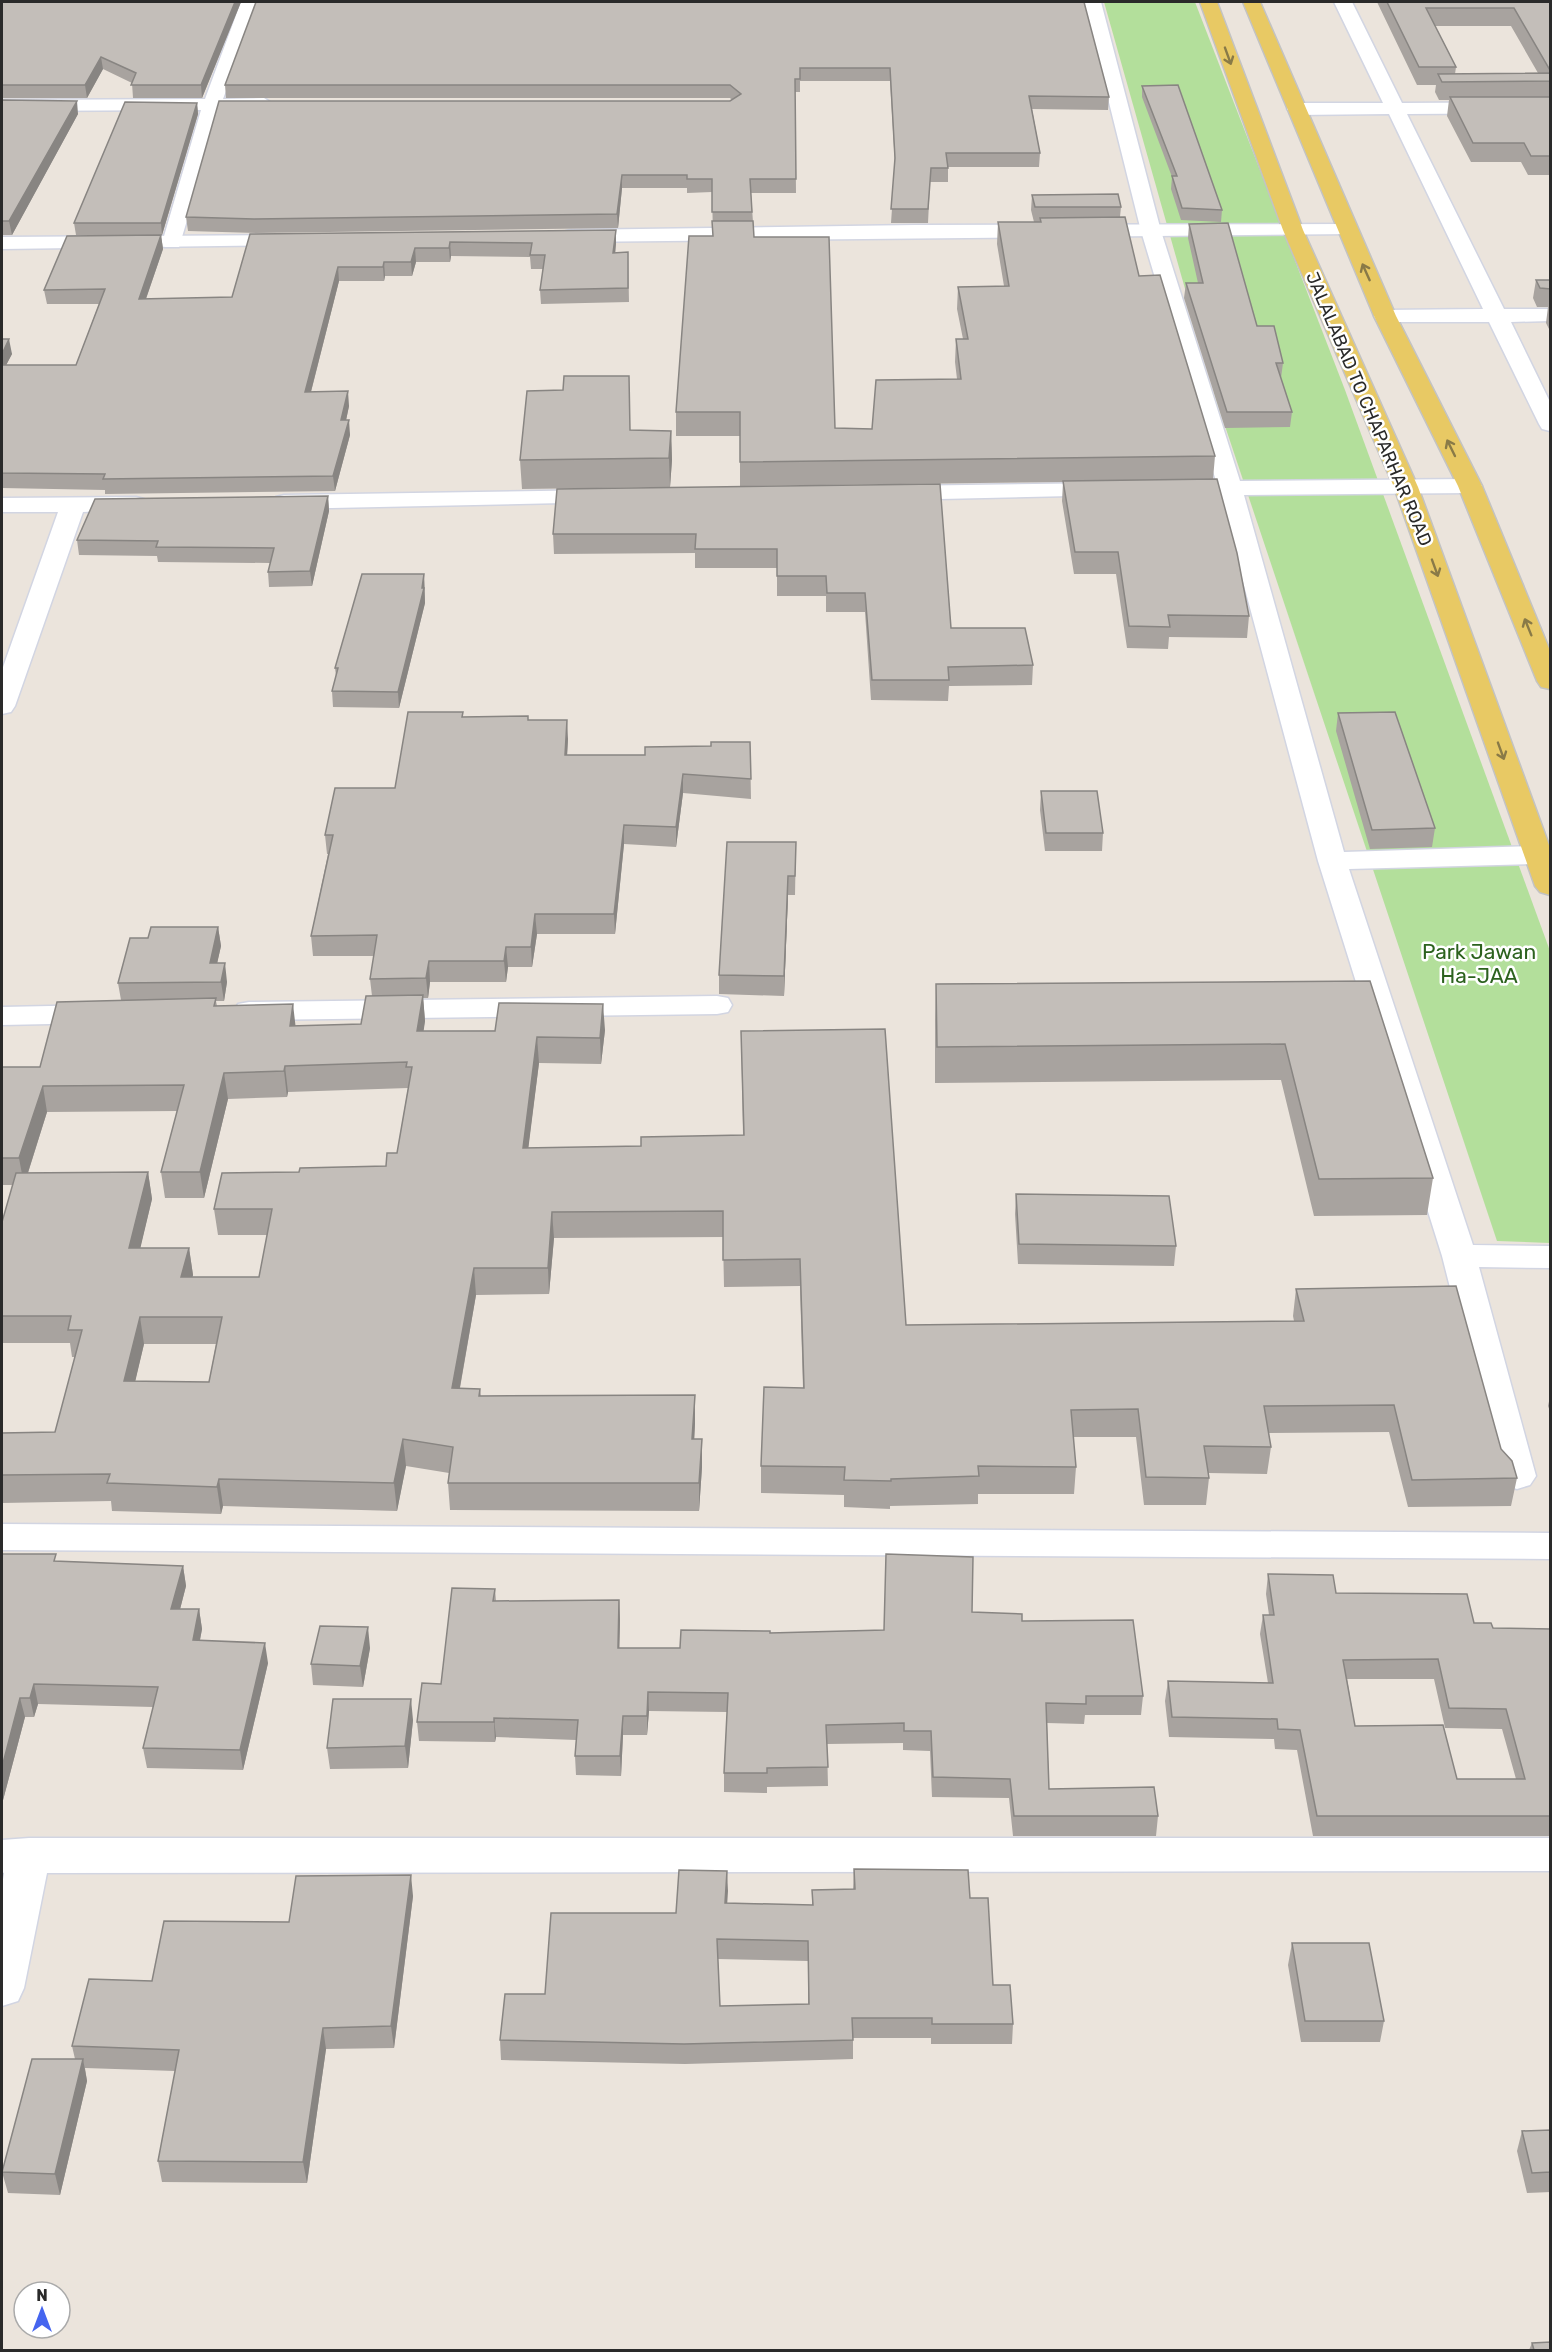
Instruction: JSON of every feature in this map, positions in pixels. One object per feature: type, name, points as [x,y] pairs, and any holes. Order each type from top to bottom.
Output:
[{"type":"main road","name":"JALALABAD TO CHAPARHAR ROAD","points":[[1208,2],[1293,230],[1406,487],[1551,886]]},
{"type":"main road","points":[[1251,2],[1385,316],[1470,486],[1551,681]]},
{"type":"street","points":[[172,243],[212,104],[250,2]]},
{"type":"street","points":[[1092,2],[1151,231],[1230,488],[1332,861],[1459,1256],[1517,1476]]},
{"type":"street","points":[[1343,2],[1551,424]]},
{"type":"street","points":[[2,106],[283,105]]},
{"type":"street","points":[[1296,109],[1551,107]]},
{"type":"street","points":[[556,237],[1347,230]]},
{"type":"street","points":[[2,243],[316,240]]},
{"type":"street","points":[[1385,316],[1551,315]]},
{"type":"street","points":[[872,493],[1470,486]]},
{"type":"street","points":[[264,502],[622,497]]},
{"type":"street","points":[[2,505],[157,504]]},
{"type":"street","points":[[2,706],[73,505]]},
{"type":"street","points":[[1332,861],[1538,855]]},
{"type":"street","points":[[220,1012],[717,1005]]},
{"type":"street","points":[[2,1016],[125,1014]]},
{"type":"street","points":[[1459,1256],[1551,1257]]},
{"type":"street","points":[[2,1537],[1551,1546]]},
{"type":"street","points":[[2,1988],[15,1855],[1551,1855]]},
{"type":"green space","name":"Park Jawan Ha-JAA","points":[[1104,2],[1195,2],[1345,390],[1550,951],[1550,1243],[1497,1241],[1217,402]]},
{"type":"building","points":[[2,2],[235,2],[201,85],[131,85],[136,73],[101,57],[85,85],[2,85]]},
{"type":"building","points":[[256,2],[1084,2],[1109,97],[1029,96],[1040,153],[946,153],[948,168],[931,168],[928,209],[891,209],[895,158],[890,68],[800,68],[800,79],[795,79],[796,179],[750,179],[752,212],[712,212],[712,179],[687,179],[687,175],[622,175],[617,214],[254,219],[186,217],[219,101],[730,101],[741,94],[730,85],[225,85]]},
{"type":"building","points":[[1387,2],[1551,2],[1551,72],[1514,8],[1426,8],[1456,67],[1419,67]]},
{"type":"building","points":[[1551,73],[1551,81],[1442,82],[1438,74]]},
{"type":"building","points":[[1178,85],[1222,210],[1182,208],[1172,176],[1177,176],[1142,86]]},
{"type":"building","points":[[1450,97],[1551,97],[1551,156],[1531,156],[1524,143],[1473,143]]},
{"type":"building","points":[[2,100],[77,101],[9,221],[2,221]]},
{"type":"building","points":[[125,102],[197,103],[161,223],[74,223]]},
{"type":"building","points":[[1118,194],[1121,207],[1035,207],[1032,195]]},
{"type":"building","points":[[1125,217],[1139,276],[1160,275],[1215,456],[740,462],[740,412],[676,412],[689,236],[713,236],[712,221],[753,221],[754,237],[829,237],[835,428],[872,429],[876,380],[961,379],[956,339],[968,339],[958,287],[1009,286],[998,222],[1041,222],[1040,218]]},
{"type":"building","points":[[1228,223],[1257,326],[1274,326],[1283,363],[1276,363],[1292,412],[1227,412],[1186,283],[1203,283],[1189,224]]},
{"type":"building","points":[[616,230],[613,253],[628,252],[628,288],[540,290],[545,255],[530,255],[532,243],[450,242],[449,248],[415,248],[411,262],[384,262],[383,267],[338,267],[305,392],[348,391],[341,420],[349,420],[333,476],[103,479],[105,474],[2,473],[2,365],[76,365],[105,289],[44,290],[67,236],[161,235],[139,299],[232,297],[250,234]]},
{"type":"building","points":[[1536,280],[1551,280],[1551,289],[1540,288]]},
{"type":"building","points":[[2,339],[9,339],[2,354]]},
{"type":"building","points":[[564,376],[629,376],[630,430],[671,431],[669,458],[520,460],[527,391],[563,390]]},
{"type":"building","points":[[1217,479],[1237,553],[1249,616],[1168,615],[1170,627],[1129,626],[1118,552],[1075,552],[1063,481]]},
{"type":"building","points":[[940,484],[951,628],[1025,628],[1033,665],[948,667],[949,680],[872,680],[865,593],[827,593],[826,576],[777,576],[777,549],[695,549],[696,534],[553,534],[557,489]]},
{"type":"building","points":[[328,496],[310,571],[268,572],[274,548],[156,547],[158,541],[77,540],[95,499]]},
{"type":"building","points":[[362,574],[424,574],[422,588],[424,588],[398,692],[332,691],[338,668],[335,668]]},
{"type":"building","points":[[408,712],[463,712],[462,717],[528,716],[528,720],[567,720],[565,755],[645,755],[645,747],[711,746],[711,742],[750,742],[751,779],[683,774],[676,827],[624,825],[614,914],[535,914],[531,947],[506,947],[504,961],[429,961],[426,978],[370,979],[377,935],[311,936],[333,835],[325,835],[335,788],[395,788]]},
{"type":"building","points":[[1395,712],[1435,828],[1372,830],[1338,713]]},
{"type":"building","points":[[1041,791],[1097,791],[1103,833],[1046,833]]},
{"type":"building","points":[[727,842],[796,842],[795,876],[788,876],[784,976],[719,975]]},
{"type":"building","points":[[151,927],[218,927],[210,963],[225,963],[221,982],[118,983],[130,938],[148,938]]},
{"type":"building","points":[[1370,981],[1433,1178],[1319,1179],[1285,1044],[937,1047],[936,984]]},
{"type":"building","points":[[423,995],[417,1031],[495,1031],[499,1003],[603,1004],[600,1038],[537,1037],[523,1148],[641,1146],[641,1137],[744,1135],[741,1031],[885,1029],[906,1325],[1304,1321],[1296,1289],[1456,1286],[1501,1449],[1512,1461],[1517,1478],[1412,1480],[1394,1405],[1264,1406],[1271,1447],[1204,1446],[1209,1478],[1146,1477],[1138,1409],[1071,1410],[1076,1467],[978,1466],[979,1476],[891,1479],[891,1481],[844,1480],[845,1467],[761,1466],[764,1387],[804,1388],[800,1259],[723,1260],[723,1211],[552,1212],[548,1268],[474,1268],[452,1388],[480,1389],[479,1396],[695,1395],[692,1439],[702,1439],[699,1483],[448,1483],[453,1447],[403,1439],[394,1483],[219,1479],[217,1487],[107,1483],[110,1474],[2,1475],[2,1433],[55,1432],[82,1330],[68,1330],[71,1316],[2,1316],[2,1222],[16,1173],[148,1172],[129,1248],[189,1248],[181,1277],[259,1277],[272,1209],[214,1209],[222,1173],[299,1172],[300,1168],[386,1166],[387,1153],[397,1153],[412,1067],[406,1067],[407,1062],[285,1066],[284,1071],[224,1073],[200,1172],[161,1172],[184,1085],[43,1086],[19,1158],[2,1158],[2,1067],[40,1067],[57,1002],[216,998],[214,1006],[293,1004],[290,1026],[361,1024],[366,996]],"holes":[[[140,1317],[222,1317],[209,1382],[124,1381]]]},
{"type":"building","points":[[1016,1194],[1169,1196],[1176,1246],[1019,1244]]},
{"type":"building","points":[[2,1554],[56,1554],[54,1561],[183,1566],[171,1609],[199,1609],[193,1640],[265,1643],[240,1750],[143,1748],[158,1687],[34,1684],[30,1698],[20,1698],[2,1767]]},
{"type":"building","points":[[886,1554],[973,1557],[972,1612],[1022,1614],[1022,1621],[1133,1620],[1143,1696],[1086,1696],[1086,1704],[1046,1703],[1049,1789],[1154,1787],[1158,1816],[1014,1816],[1010,1779],[933,1777],[931,1731],[904,1731],[904,1723],[826,1725],[828,1767],[767,1768],[767,1773],[724,1773],[728,1693],[648,1692],[647,1716],[623,1716],[620,1756],[575,1756],[578,1720],[494,1718],[494,1722],[417,1722],[422,1683],[441,1684],[452,1588],[495,1589],[493,1601],[619,1600],[618,1648],[680,1648],[681,1630],[770,1631],[770,1633],[884,1630]]},
{"type":"building","points":[[1268,1574],[1333,1575],[1336,1593],[1467,1594],[1474,1623],[1491,1623],[1493,1628],[1551,1629],[1551,1816],[1317,1816],[1300,1730],[1278,1729],[1277,1719],[1172,1717],[1168,1681],[1273,1683],[1263,1615],[1274,1615]],"holes":[[[1438,1659],[1449,1708],[1506,1709],[1525,1779],[1457,1779],[1443,1725],[1355,1726],[1343,1660]]]},
{"type":"building","points":[[320,1626],[368,1627],[360,1666],[311,1664]]},
{"type":"building","points":[[333,1699],[411,1699],[405,1746],[327,1748]]},
{"type":"building","points":[[854,1869],[968,1870],[970,1898],[988,1898],[993,1985],[1010,1985],[1013,2024],[932,2024],[932,2018],[852,2018],[853,2040],[684,2044],[500,2040],[505,1994],[545,1994],[551,1913],[676,1913],[679,1870],[727,1871],[725,1903],[813,1905],[812,1890],[855,1889]],"holes":[[[717,1939],[808,1941],[809,2004],[720,2006]]]},
{"type":"building","points":[[411,1875],[391,2026],[323,2028],[303,2162],[158,2161],[179,2050],[72,2046],[89,1979],[152,1981],[164,1921],[289,1922],[296,1876]]},
{"type":"building","points":[[1292,1943],[1369,1943],[1384,2021],[1305,2021]]},
{"type":"building","points":[[32,2059],[83,2059],[55,2174],[2,2172]]},
{"type":"building","points":[[1551,2130],[1551,2172],[1532,2173],[1522,2131]]},
{"type":"building","points":[[1551,2342],[1551,2350],[1534,2350],[1532,2343]]}]
